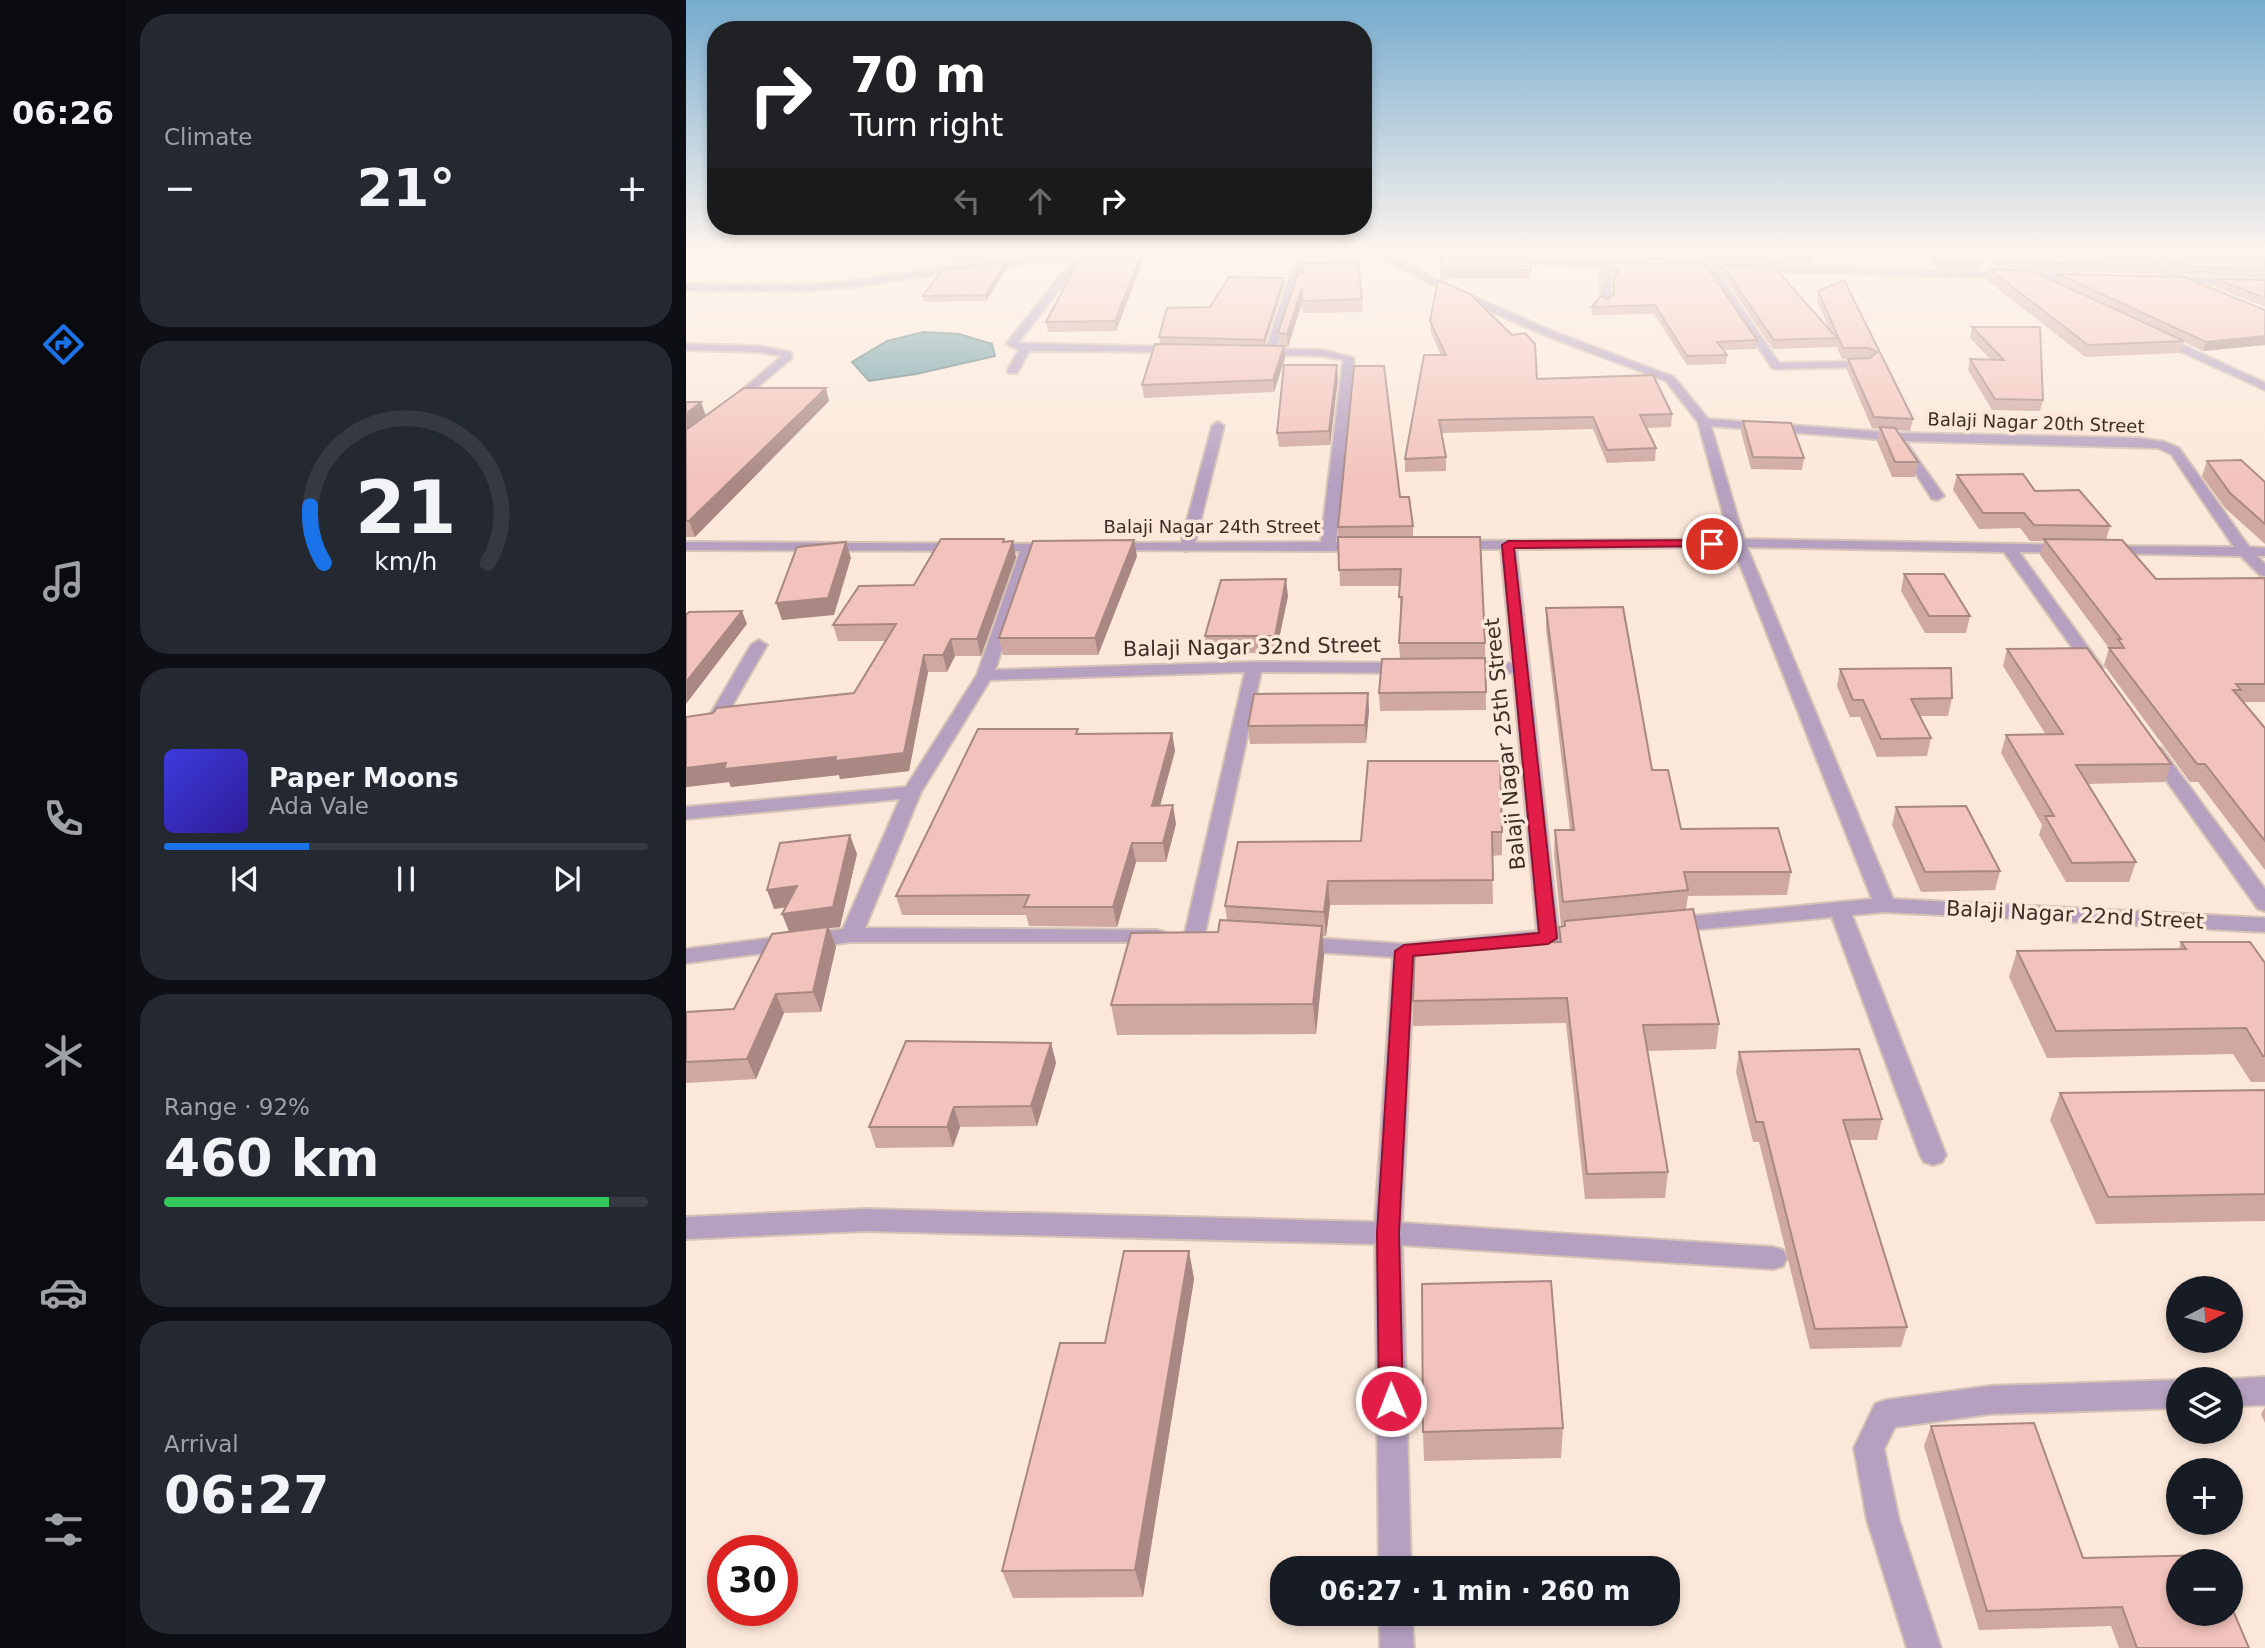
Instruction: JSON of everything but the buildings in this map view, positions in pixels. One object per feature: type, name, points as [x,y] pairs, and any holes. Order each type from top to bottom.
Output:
[{"type":"street","points":[[1023,329],[1011,344],[1025,348],[1188,351]]},
{"type":"street","points":[[1270,352],[1278,329]]},
{"type":"street","points":[[1539,329],[1670,379],[1704,422],[1738,543],[1885,905]]},
{"type":"street","points":[[1751,329],[1776,366],[1867,364]]},
{"type":"street","points":[[2152,334],[2265,387]]},
{"type":"street","points":[[686,347],[758,348],[787,354],[787,358],[717,416]]},
{"type":"street","points":[[1013,371],[1025,348]]},
{"type":"street","points":[[1243,351],[1323,352],[1349,358],[1328,547]]},
{"type":"street","name":"Balaji Nagar 20th Street","points":[[1704,422],[1898,437],[2139,442],[2161,445],[2175,451],[2244,551],[2265,572]]},
{"type":"street","points":[[1187,547],[1218,426]]},
{"type":"street","points":[[1898,437],[1937,496]]},
{"type":"street","points":[[1439,545],[1738,543],[2265,552]]},
{"type":"street","name":"Balaji Nagar 25th Street","points":[[1508,545],[1548,938]]},
{"type":"street","points":[[686,546],[1069,547]]},
{"type":"street","name":"Balaji Nagar 24th Street","points":[[1095,547],[1383,546]]},
{"type":"street","points":[[851,935],[912,792],[985,675],[1029,547]]},
{"type":"street","points":[[2008,548],[2105,682]]},
{"type":"street","points":[[686,728],[713,724],[759,645]]},
{"type":"street","points":[[686,956],[851,935],[1202,938],[1254,667]]},
{"type":"street","name":"Balaji Nagar 32nd Street","points":[[985,675],[1254,667],[1422,668]]},
{"type":"street","points":[[1450,668],[1519,668]]},
{"type":"street","points":[[2145,737],[2265,904]]},
{"type":"street","points":[[686,813],[912,792]]},
{"type":"street","name":"Balaji Nagar 22nd Street","points":[[1645,928],[1885,905],[2265,925]]},
{"type":"street","points":[[1839,908],[1933,1155]]},
{"type":"street","points":[[1279,943],[1404,951],[1603,932]]},
{"type":"street","points":[[1395,1556],[1388,1233],[1404,951]]},
{"type":"street","points":[[686,1228],[864,1220],[1388,1233],[1773,1258]]},
{"type":"street","points":[[2243,1392],[2265,1391]]},
{"type":"street","points":[[1924,1648],[1883,1520],[1869,1448],[1886,1414],[1990,1400],[2166,1394]]},
{"type":"street","points":[[1396,1626],[1397,1648]]},
{"type":"water","points":[[924,332],[959,334],[992,344],[995,356],[916,374],[869,381],[852,362],[887,341]]},
{"type":"route","points":[[1391,1401],[1388,1233],[1404,951],[1548,938],[1508,545],[1712,544]]}]
